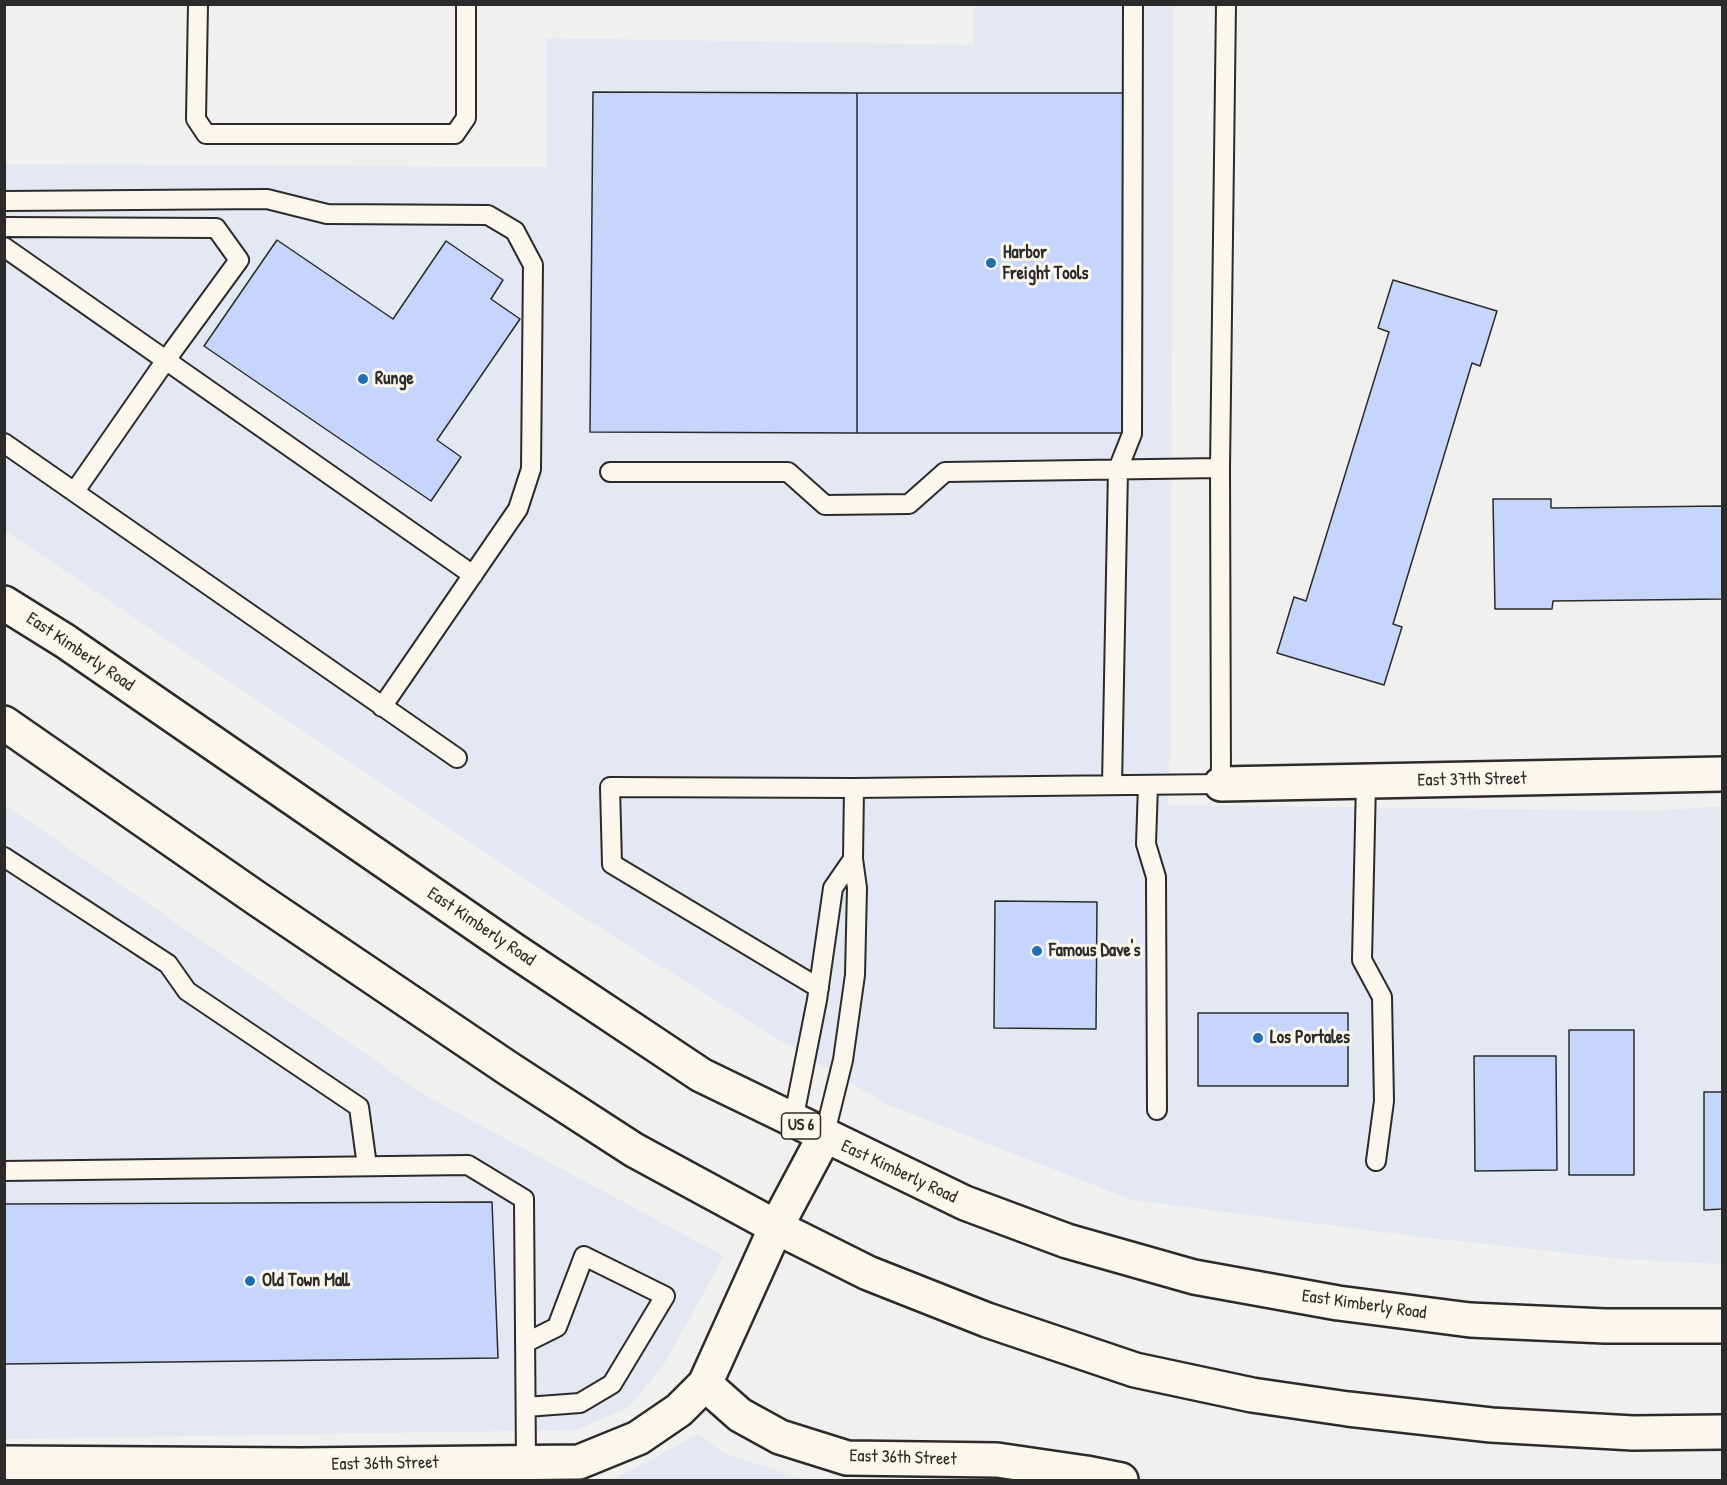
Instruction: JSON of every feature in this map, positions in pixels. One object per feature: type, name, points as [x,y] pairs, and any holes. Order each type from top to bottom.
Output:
[{"type":"main road","name":"East Kimberly Road","points":[[4,603],[65,641],[512,949],[701,1075],[824,1137],[965,1203],[1067,1240],[1194,1277],[1338,1303],[1470,1320],[1605,1326],[1722,1326]]},
{"type":"main road","points":[[4,723],[256,898],[509,1069],[634,1150],[776,1227],[868,1273],[987,1320],[1135,1370],[1263,1396],[1348,1409],[1491,1425],[1633,1433],[1722,1432]]},
{"type":"main road","name":"East 37th Street","points":[[1221,784],[1722,774]]},
{"type":"main road","name":"East 36th Street","points":[[4,1463],[301,1473],[579,1461],[638,1438],[680,1410],[705,1384],[776,1227],[824,1137]]},
{"type":"main road","name":"East 36th Street","points":[[705,1384],[740,1415],[780,1437],[847,1458],[997,1460],[1121,1480]]},
{"type":"lane","points":[[198,4],[196,119],[206,134],[455,134],[466,118],[466,4]]},
{"type":"lane","points":[[1112,785],[1118,469],[1132,434],[1133,4]]},
{"type":"lane","points":[[819,988],[612,864],[610,787],[854,788],[1221,784],[1220,468],[1226,4]]},
{"type":"lane","points":[[4,201],[267,199],[327,214],[488,215],[515,231],[533,265],[531,469],[518,509],[382,707]]},
{"type":"lane","points":[[4,227],[216,228],[239,260],[75,491]]},
{"type":"lane","points":[[4,247],[473,575]]},
{"type":"lane","points":[[4,442],[456,758]]},
{"type":"lane","points":[[610,472],[788,472],[825,505],[859,505],[909,504],[945,472],[1220,468]]},
{"type":"lane","points":[[1366,782],[1362,960],[1383,997],[1384,1101],[1376,1161]]},
{"type":"lane","points":[[1148,785],[1146,844],[1156,877],[1157,1110]]},
{"type":"lane","points":[[824,1137],[843,1060],[855,975],[857,888],[853,858],[854,788]]},
{"type":"lane","points":[[4,857],[168,964],[187,991],[359,1107],[367,1166]]},
{"type":"lane","points":[[793,1121],[819,988],[833,888],[853,858]]},
{"type":"lane","points":[[4,1170],[468,1165],[524,1199],[526,1462]]},
{"type":"lane","points":[[525,1343],[557,1327],[584,1256],[665,1296],[612,1384],[580,1403],[525,1407]]},
{"type":"shaded area","points":[[974,5],[1174,5],[1168,805],[1654,811],[1722,806],[1722,1264],[1622,1259],[1422,1237],[1132,1200],[886,1104],[758,1027],[556,900],[5,531],[4,164],[547,167],[546,38],[974,45]]},
{"type":"shaded area","points":[[4,804],[428,1097],[724,1256],[665,1363],[629,1407],[577,1430],[5,1439]]},
{"type":"shaded area","points":[[698,1434],[726,1454],[807,1480],[612,1480]]},
{"type":"building","points":[[593,92],[857,93],[857,433],[590,432]]},
{"type":"building","name":"Harbor Freight Tools","points":[[857,93],[1125,93],[1125,433],[857,433]]},
{"type":"building","points":[[277,240],[393,319],[446,241],[503,280],[491,299],[520,319],[437,440],[461,457],[431,501],[204,346]]},
{"type":"building","points":[[1393,280],[1497,311],[1480,366],[1472,363],[1393,624],[1402,627],[1384,685],[1277,653],[1294,597],[1306,601],[1389,332],[1378,328]]},
{"type":"building","points":[[1493,499],[1551,499],[1551,508],[1722,506],[1722,599],[1553,601],[1552,609],[1495,609]]},
{"type":"building","points":[[995,901],[1097,902],[1096,1029],[994,1028]]},
{"type":"building","points":[[1198,1013],[1348,1013],[1348,1086],[1198,1086]]},
{"type":"building","points":[[1569,1030],[1634,1030],[1634,1175],[1569,1175]]},
{"type":"building","points":[[1474,1056],[1556,1056],[1557,1170],[1475,1171]]},
{"type":"building","points":[[1704,1092],[1722,1092],[1722,1209],[1704,1210]]},
{"type":"building","name":"Old Town Mall","points":[[492,1202],[498,1358],[4,1364],[4,1204]]},
{"type":"place","name":"Harbor Freight Tools","points":[[991,263]]},
{"type":"place","name":"Runge","points":[[363,379]]},
{"type":"place","name":"Famous Dave's","points":[[1037,951]]},
{"type":"place","name":"Los Portales","points":[[1258,1038]]},
{"type":"place","name":"Old Town Mall","points":[[250,1281]]}]
